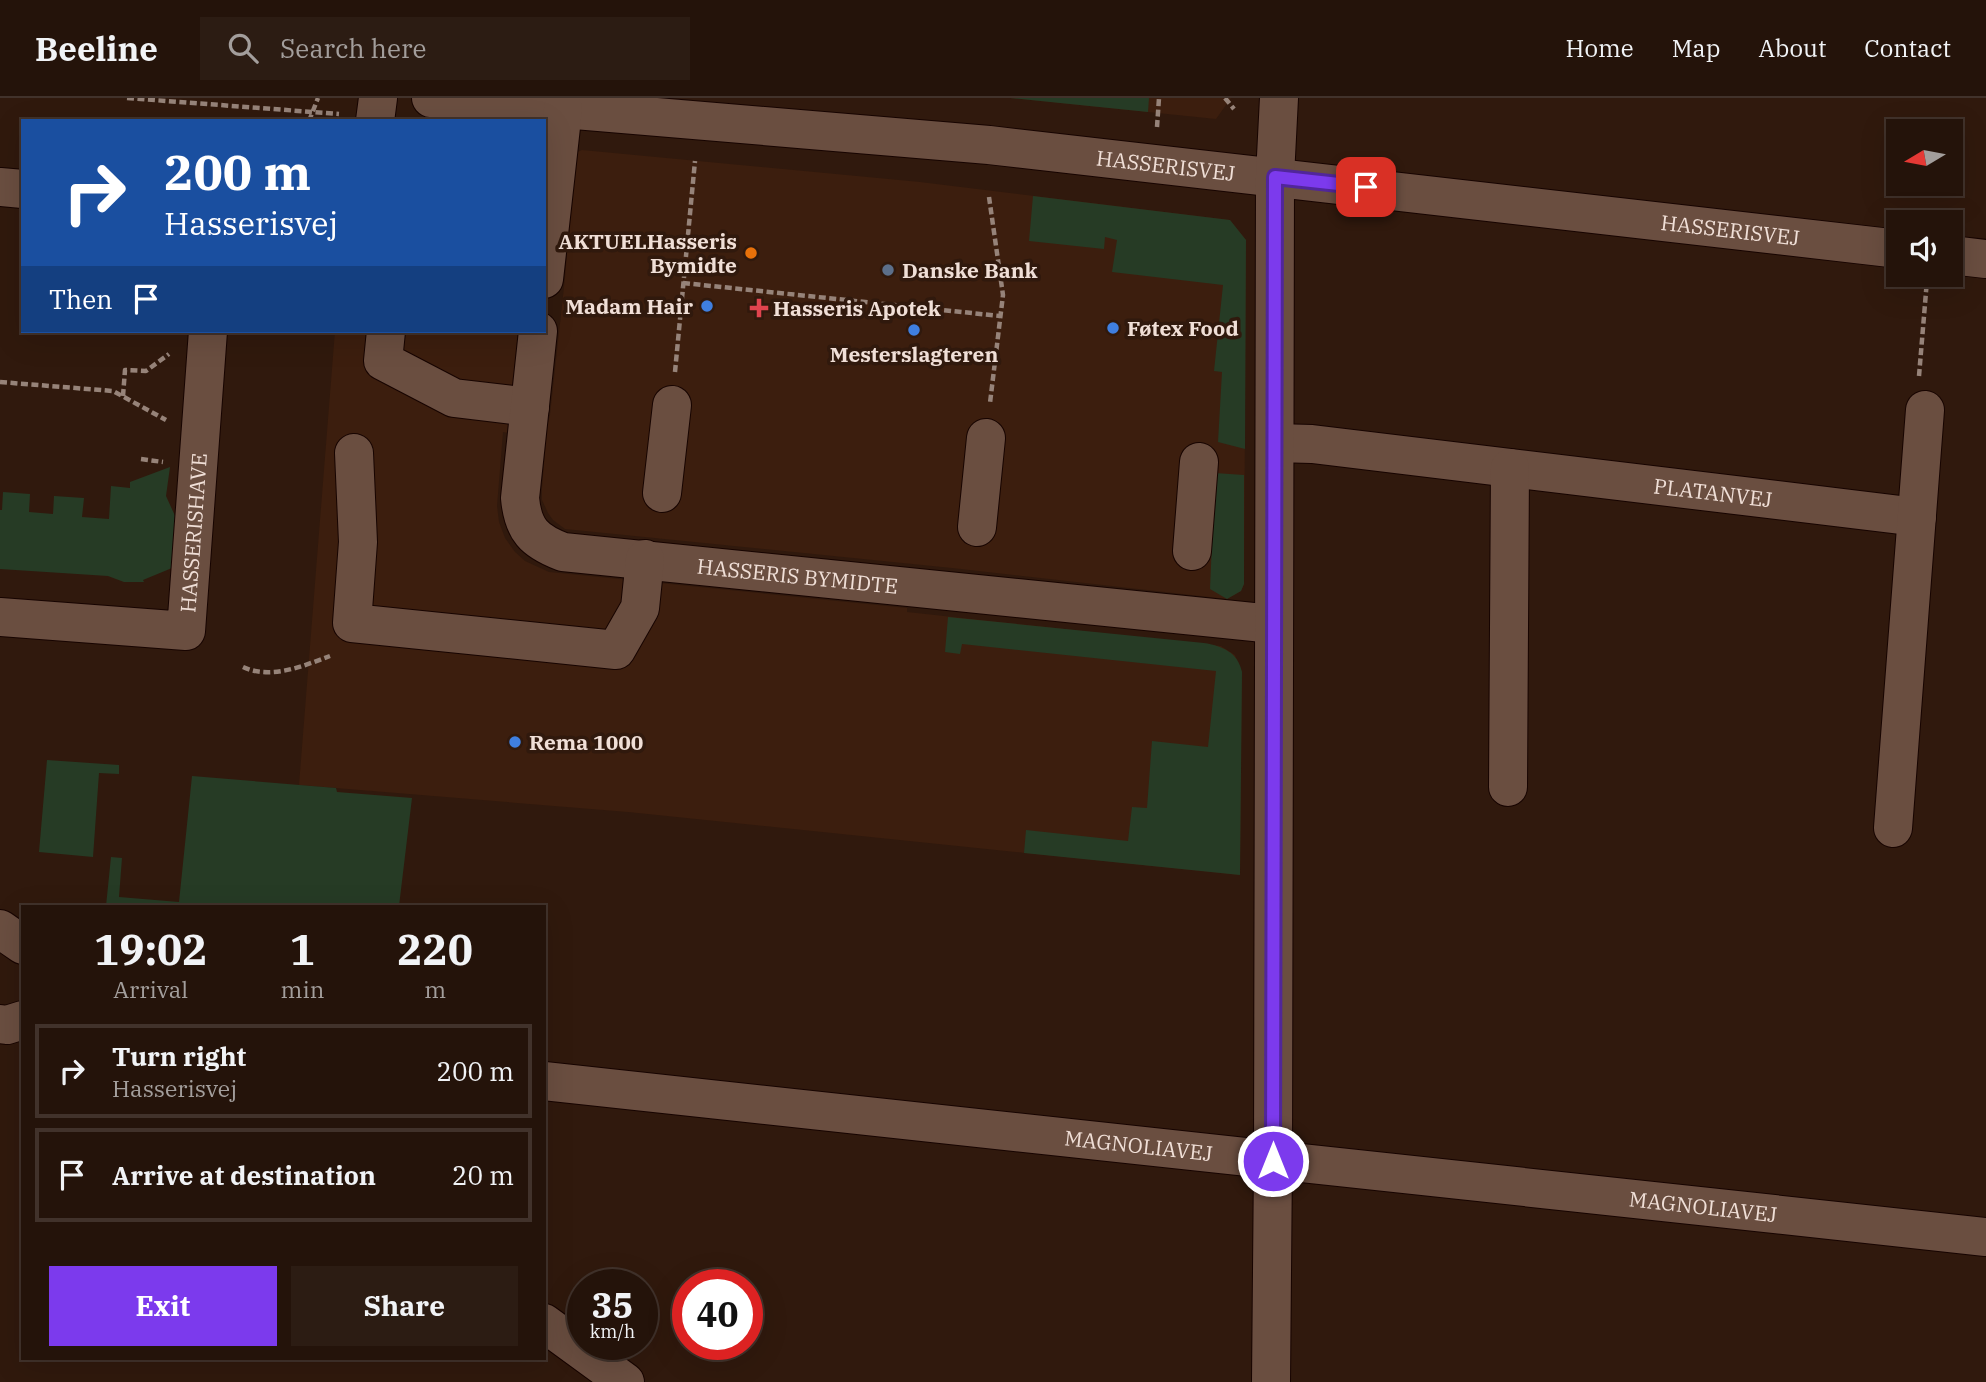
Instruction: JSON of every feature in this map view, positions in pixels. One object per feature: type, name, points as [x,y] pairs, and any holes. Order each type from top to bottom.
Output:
[{"type":"street","name":"HASSERISVEJ","points":[[431,98],[989,145],[1886,248]]},
{"type":"street","points":[[1271,1382],[1275,177],[1279,98]]},
{"type":"street","points":[[546,248],[563,109]]},
{"type":"street","points":[[0,187],[21,189]]},
{"type":"street","points":[[1963,264],[1986,259]]},
{"type":"street","points":[[386,333],[383,360],[453,398],[530,407]]},
{"type":"street","name":"HASSERIS BYMIDTE","points":[[538,333],[520,498],[524,519],[531,534],[543,544],[563,552],[1274,624]]},
{"type":"street","name":"HASSERISHAVE","points":[[0,617],[186,631],[200,440],[193,339]]},
{"type":"street","points":[[663,493],[672,405]]},
{"type":"street","points":[[1893,828],[1925,410]]},
{"type":"street","points":[[977,527],[986,438]]},
{"type":"street","name":"PLATANVEJ","points":[[1275,443],[1312,444],[1917,517]]},
{"type":"street","points":[[354,453],[358,542],[352,623],[617,650],[640,608],[645,559]]},
{"type":"street","points":[[1192,551],[1199,462]]},
{"type":"street","points":[[1508,787],[1510,468]]},
{"type":"street","points":[[0,929],[21,944]]},
{"type":"street","points":[[0,1024],[21,1021]]},
{"type":"street","name":"MAGNOLIAVEJ","points":[[546,1081],[1986,1237]]},
{"type":"street","points":[[546,1324],[625,1382]]},
{"type":"path","points":[[127,98],[312,112],[376,112]]},
{"type":"path","points":[[310,119],[318,98]]},
{"type":"path","points":[[1157,130],[1158,98]]},
{"type":"path","points":[[1225,98],[1234,109]]},
{"type":"path","points":[[672,405],[695,161]]},
{"type":"path","points":[[986,438],[1003,295],[989,197]]},
{"type":"path","points":[[683,283],[1000,316]]},
{"type":"path","points":[[1925,410],[1918,391],[1936,287]]},
{"type":"path","points":[[123,397],[125,370],[146,371],[193,339]]},
{"type":"path","points":[[0,382],[113,391],[200,440]]},
{"type":"path","points":[[243,667],[250,670],[285,672],[330,656]]},
{"type":"shaded area","points":[[1010,98],[1231,98],[1216,119]]},
{"type":"shaded area","points":[[582,150],[920,182],[1230,220],[1246,240],[1244,584],[1241,591],[1227,599],[565,529],[548,513],[542,500],[542,488],[565,278],[575,153]]},
{"type":"shaded area","points":[[335,333],[518,333],[509,433],[503,432],[497,506],[499,522],[505,538],[515,552],[525,561],[549,572],[907,608],[907,612],[1221,646],[1235,655],[1242,672],[1240,875],[628,812],[299,785]]},
{"type":"green space","points":[[1010,98],[1149,98],[1148,112]]},
{"type":"green space","points":[[1033,196],[1230,220],[1246,240],[1245,449],[1218,442],[1222,372],[1214,371],[1223,285],[1112,272],[1117,240],[1105,237],[1104,249],[1029,241]]},
{"type":"green space","points":[[170,467],[166,496],[176,518],[172,568],[143,580],[144,582],[124,582],[108,576],[0,569],[0,510],[3,492],[30,494],[29,512],[53,514],[54,496],[84,498],[82,517],[109,519],[111,486],[130,488],[130,482]]},
{"type":"green space","points":[[1215,473],[1244,475],[1244,584],[1241,591],[1227,599],[1210,589]]},
{"type":"green space","points":[[948,617],[1204,643],[1223,648],[1233,655],[1242,672],[1240,875],[1024,853],[1026,830],[1128,841],[1132,807],[1147,808],[1152,741],[1208,747],[1216,671],[962,644],[960,654],[945,652]]},
{"type":"green space","points":[[47,760],[119,765],[119,774],[99,773],[93,857],[39,852]]},
{"type":"green space","points":[[192,776],[336,788],[337,792],[412,798],[399,905],[106,905],[111,857],[122,858],[119,897],[179,902]]},
{"type":"place","name":"AKTUELHasseris Bymidte","points":[[751,253]]},
{"type":"place","name":"Danske Bank","points":[[888,270]]},
{"type":"place","name":"Madam Hair","points":[[707,306]]},
{"type":"place","name":"Hasseris Apotek","points":[[759,308]]},
{"type":"place","name":"Føtex Food","points":[[1113,328]]},
{"type":"place","name":"Mesterslagteren","points":[[914,330]]},
{"type":"place","name":"Rema 1000","points":[[515,742]]},
{"type":"route","points":[[1273,1161],[1275,177],[1366,187]]}]
